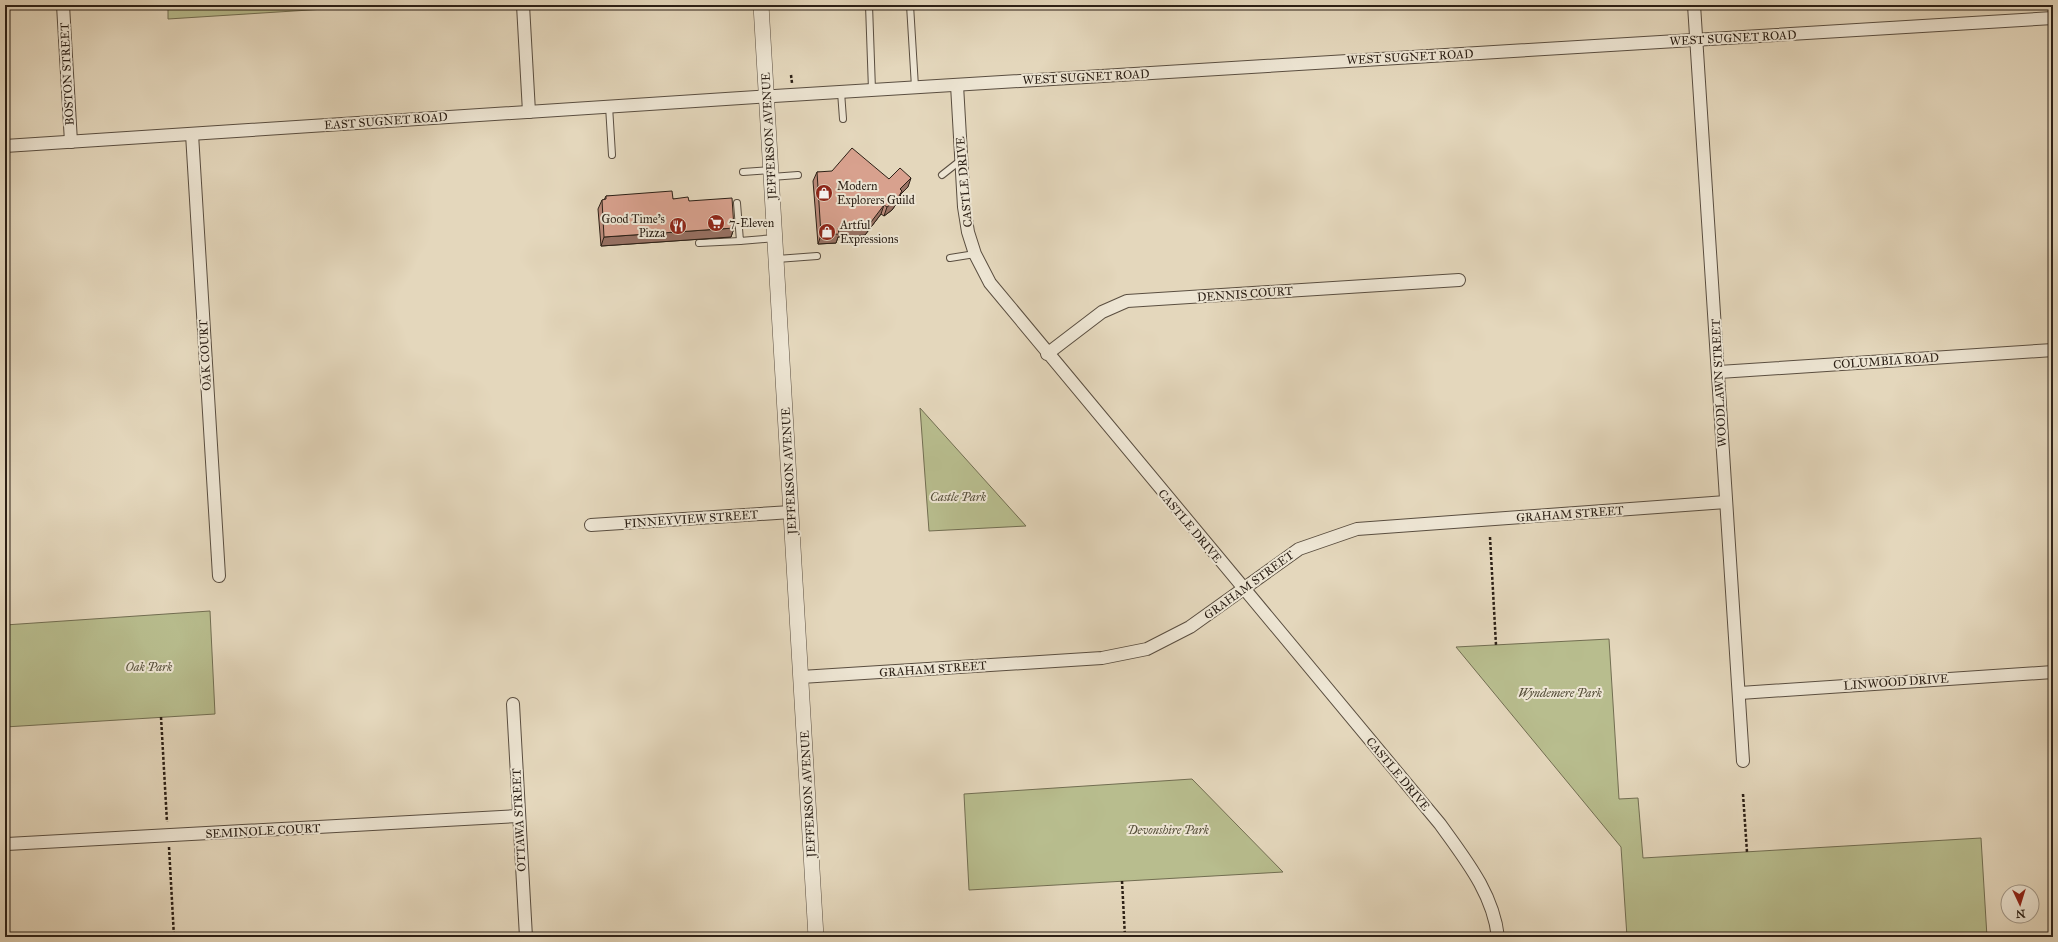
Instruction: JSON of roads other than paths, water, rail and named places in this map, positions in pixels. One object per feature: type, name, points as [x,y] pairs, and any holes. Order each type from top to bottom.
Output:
[{"type":"street","name":"BOSTON STREET","points":[[63,5],[72,142]]},
{"type":"street","points":[[523,5],[529,112]]},
{"type":"street","name":"JEFFERSON AVENUE","points":[[761,5],[816,937]]},
{"type":"street","name":"WOODLAWN STREET","points":[[1694,5],[1720,372],[1726,502],[1740,693],[1743,761]]},
{"type":"street","name":"WEST SUGNET ROAD","points":[[766,96],[2053,18]]},
{"type":"street","name":"CASTLE DRIVE","points":[[957,85],[964,207],[968,232],[975,254],[990,282],[1047,354],[1444,830],[1478,876],[1496,922],[1498,937]]},
{"type":"street","name":"EAST SUGNET ROAD","points":[[5,146],[766,96]]},
{"type":"street","name":"OAK COURT","points":[[192,134],[219,576]]},
{"type":"street","name":"DENNIS COURT","points":[[1047,354],[1102,312],[1128,301],[1459,280]]},
{"type":"street","name":"COLUMBIA ROAD","points":[[1720,372],[2053,350]]},
{"type":"street","name":"GRAHAM STREET","points":[[801,678],[1102,658],[1148,649],[1190,627],[1244,590],[1299,549],[1357,529],[1726,502]]},
{"type":"street","name":"FINNEYVIEW STREET","points":[[591,525],[791,512]]},
{"type":"street","name":"LINWOOD DRIVE","points":[[1740,693],[2053,672]]},
{"type":"street","name":"OTTAWA STREET","points":[[513,704],[526,937]]},
{"type":"street","name":"SEMINOLE COURT","points":[[7,844],[519,816]]},
{"type":"lane","points":[[870,5],[872,90]]},
{"type":"lane","points":[[910,5],[915,87]]},
{"type":"lane","points":[[841,92],[842,119]]},
{"type":"lane","points":[[610,106],[612,155]]},
{"type":"lane","points":[[942,175],[961,160]]},
{"type":"lane","points":[[743,172],[798,175]]},
{"type":"lane","points":[[737,203],[740,241]]},
{"type":"lane","points":[[699,243],[775,238]]},
{"type":"lane","points":[[950,258],[975,254]]},
{"type":"lane","points":[[776,259],[817,256]]},
{"type":"place","name":"Modern Explorers Guild","points":[[824,193]]},
{"type":"place","name":"7-Eleven","points":[[716,223]]},
{"type":"place","name":"Good Time's Pizza","points":[[678,226]]},
{"type":"place","name":"Artful Expressions","points":[[827,232]]},
{"type":"park label","name":"Castle Park","points":[[958,497]]},
{"type":"park label","name":"Oak Park","points":[[149,667]]},
{"type":"park label","name":"Wyndemere Park","points":[[1560,693]]},
{"type":"park label","name":"Devonshire Park","points":[[1168,830]]}]
